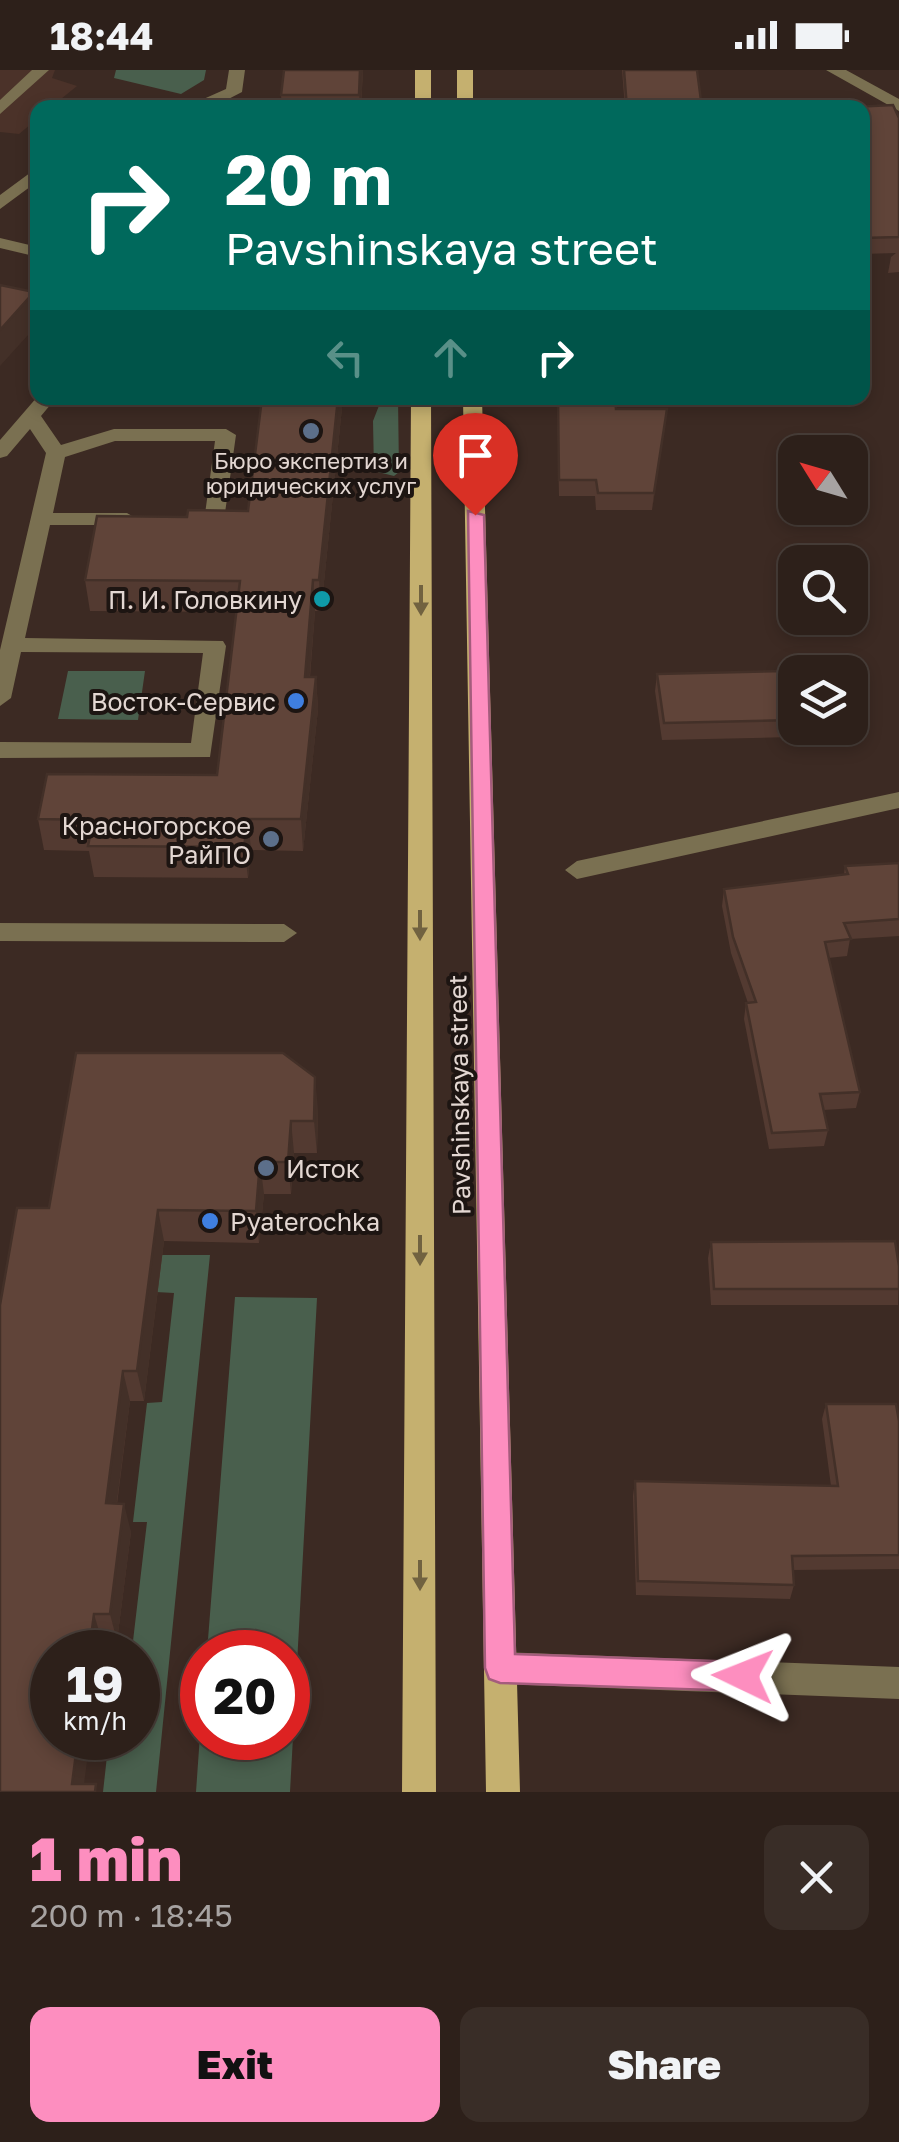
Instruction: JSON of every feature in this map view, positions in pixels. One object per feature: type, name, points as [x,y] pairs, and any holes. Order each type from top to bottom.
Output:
[{"type":"main road","points":[[423,70],[423,100]]},
{"type":"main road","points":[[465,100],[466,70]]},
{"type":"main road","name":"Pavshinskaya street","points":[[419,1792],[421,405]]},
{"type":"main road","name":"Pavshinskaya street","points":[[472,405],[502,1792]]},
{"type":"street","points":[[0,109],[40,70]]},
{"type":"street","points":[[215,100],[234,92],[237,70]]},
{"type":"street","points":[[834,70],[899,106]]},
{"type":"street","points":[[0,204],[30,179]]},
{"type":"street","points":[[0,243],[30,250]]},
{"type":"street","points":[[0,452],[40,405]]},
{"type":"street","points":[[0,698],[56,453],[30,416]]},
{"type":"street","points":[[40,519],[214,520],[226,435],[114,435],[56,453]]},
{"type":"street","points":[[0,750],[202,752],[215,646],[12,645]]},
{"type":"street","points":[[577,870],[899,800]]},
{"type":"street","points":[[0,932],[284,933]]},
{"type":"street","points":[[500,1668],[899,1683]]},
{"type":"shaded area","points":[[0,70],[55,70],[52,78],[77,86],[60,100],[30,100],[30,125],[19,134],[0,132]]},
{"type":"green space","points":[[116,70],[206,70],[204,80],[181,94],[114,78]]},
{"type":"green space","points":[[379,405],[398,405],[399,472],[394,476],[374,471],[373,421]]},
{"type":"green space","points":[[68,671],[145,671],[138,720],[58,719]]},
{"type":"green space","points":[[161,1255],[210,1255],[160,1752],[160,1630],[134,1630],[147,1522],[133,1522],[147,1403],[162,1402],[174,1293],[156,1292]]},
{"type":"green space","points":[[235,1297],[317,1298],[299,1630],[209,1630]]},
{"type":"green space","points":[[107,1760],[159,1760],[156,1792],[103,1792]]},
{"type":"green space","points":[[198,1760],[292,1760],[290,1792],[196,1792]]},
{"type":"building","points":[[284,70],[360,70],[359,95],[281,95]]},
{"type":"building","points":[[624,70],[697,70],[701,100],[626,100]]},
{"type":"building","points":[[893,105],[899,118],[899,237],[870,238],[870,106]]},
{"type":"building","points":[[0,285],[30,291],[30,296],[0,330]]},
{"type":"building","points":[[261,405],[337,405],[319,580],[313,580],[305,677],[316,677],[301,819],[248,819],[244,847],[88,846],[93,820],[38,819],[47,774],[217,775],[240,581],[85,580],[97,516],[187,517],[188,510],[248,511]]},
{"type":"building","points":[[558,405],[667,409],[654,493],[598,493],[596,480],[559,480]]},
{"type":"building","points":[[778,671],[778,720],[664,723],[657,674]]},
{"type":"building","points":[[899,863],[899,919],[844,923],[851,939],[825,942],[860,1092],[820,1094],[828,1130],[772,1133],[746,1003],[756,1002],[733,937],[724,889],[848,874],[845,866]]},
{"type":"building","points":[[76,1053],[283,1053],[315,1077],[314,1121],[291,1121],[288,1162],[260,1162],[256,1211],[158,1210],[137,1371],[123,1371],[106,1503],[124,1504],[110,1614],[94,1614],[92,1630],[30,1630],[30,1760],[75,1760],[72,1784],[96,1784],[95,1792],[0,1792],[0,1305],[17,1208],[49,1208]]},
{"type":"building","points":[[895,1241],[899,1289],[714,1289],[711,1242]]},
{"type":"building","points":[[826,1404],[896,1404],[899,1555],[792,1556],[794,1585],[638,1581],[635,1481],[838,1486]]},
{"type":"place","name":"Бюро экспертиз и юридических услуг","points":[[311,431]]},
{"type":"place","name":"П. И. Головкину","points":[[322,599]]},
{"type":"place","name":"Восток-Сервис","points":[[296,701]]},
{"type":"place","name":"Красногорское РайПО","points":[[271,839]]},
{"type":"place","name":"Исток","points":[[266,1168]]},
{"type":"place","name":"Pyaterochka","points":[[210,1221]]},
{"type":"route","points":[[475,515],[500,1668],[743,1676]]}]
